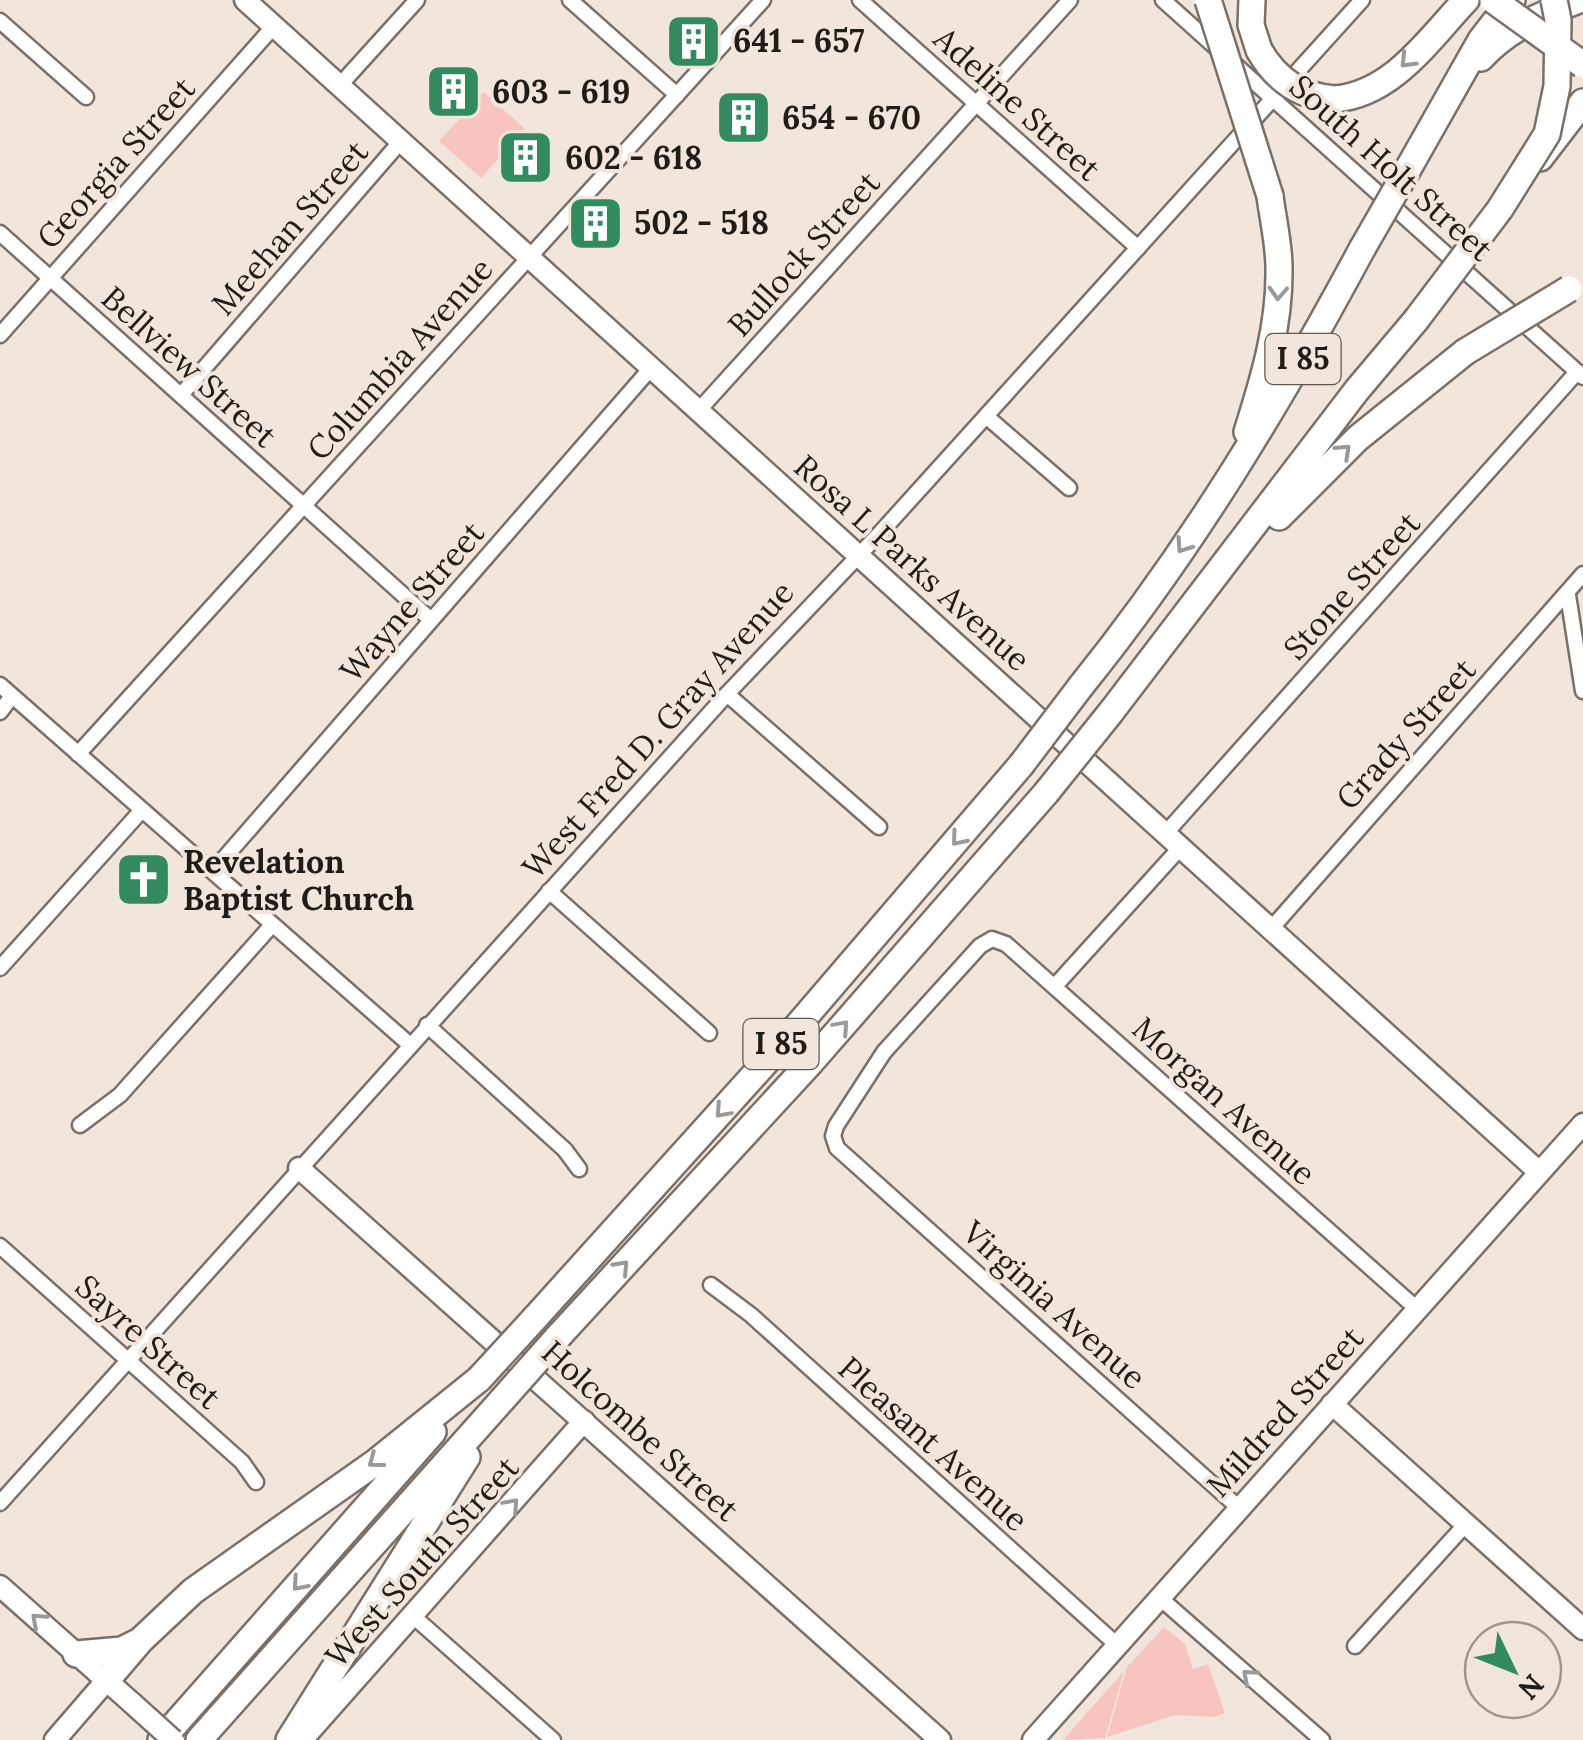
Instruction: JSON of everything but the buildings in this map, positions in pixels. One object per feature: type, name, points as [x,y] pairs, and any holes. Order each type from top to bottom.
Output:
[{"type":"highway","points":[[1208,0],[1270,196],[1279,265],[1270,356],[1237,465]]},
{"type":"highway","points":[[1252,0],[1251,25],[1259,50],[1274,73],[1294,88],[1336,99],[1358,96],[1385,82],[1466,0]]},
{"type":"highway","points":[[1493,0],[1583,65]]},
{"type":"highway","points":[[1452,92],[1481,40],[1512,0]]},
{"type":"highway","points":[[1550,0],[1583,26]]},
{"type":"highway","points":[[1500,210],[1546,134],[1555,104],[1558,20],[1550,0]]},
{"type":"highway","points":[[1452,92],[1494,44],[1534,18],[1579,0]]},
{"type":"highway","name":"I 85","points":[[161,1740],[479,1379],[775,1052],[1021,765],[1125,629],[1237,465],[1296,371],[1452,92]]},
{"type":"highway","points":[[1500,210],[1583,102]]},
{"type":"highway","name":"I 85","points":[[199,1740],[556,1339],[811,1062],[1046,794],[1500,210]]},
{"type":"highway","points":[[1202,596],[1358,438],[1465,352],[1576,287]]},
{"type":"highway","points":[[106,1682],[140,1640],[193,1592],[376,1462],[479,1379]]},
{"type":"highway","points":[[289,1740],[502,1400]]},
{"type":"highway","points":[[76,1654],[122,1650],[140,1640]]},
{"type":"street","name":"Rosa L Parks Avenue","points":[[244,0],[1539,1172]]},
{"type":"street","points":[[340,85],[416,0]]},
{"type":"street","points":[[570,0],[677,95]]},
{"type":"street","name":"Columbia Avenue","points":[[78,754],[763,0]]},
{"type":"street","name":"Adeline Street","points":[[860,0],[1138,248]]},
{"type":"street","name":"Bullock Street","points":[[699,410],[1070,0]]},
{"type":"street","name":"South Holt Street","points":[[1162,0],[1580,375]]},
{"type":"street","name":"West Fred D. Gray Avenue","points":[[0,1503],[409,1044],[1362,0]]},
{"type":"street","points":[[0,21],[86,98]]},
{"type":"street","name":"Georgia Street","points":[[0,335],[274,26]]},
{"type":"street","name":"Meehan Street","points":[[181,395],[401,141]]},
{"type":"street","name":"Bellview Street","points":[[0,233],[431,620]]},
{"type":"street","name":"Wayne Street","points":[[213,871],[652,368]]},
{"type":"street","name":"Stone Street","points":[[1055,986],[1173,841],[1580,375]]},
{"type":"street","points":[[986,416],[1070,488]]},
{"type":"street","name":"Grady Street","points":[[1270,930],[1583,574]]},
{"type":"street","points":[[1568,595],[1583,691]]},
{"type":"street","points":[[0,685],[409,1044]]},
{"type":"street","points":[[727,694],[878,827]]},
{"type":"street","points":[[0,712],[12,696]]},
{"type":"street","points":[[0,968],[142,810]]},
{"type":"street","points":[[549,891],[709,1033]]},
{"type":"street","points":[[80,1125],[120,1096],[272,924]]},
{"type":"street","name":"Morgan Avenue","points":[[834,1141],[836,1126],[884,1052],[980,946],[992,939],[1006,944],[1055,986],[1417,1309]]},
{"type":"street","points":[[428,1025],[565,1150],[580,1169]]},
{"type":"street","name":"Mildred Street","points":[[1033,1740],[1583,1124]]},
{"type":"street","name":"Virginia Avenue","points":[[834,1141],[837,1148],[1239,1508]]},
{"type":"street","name":"Holcombe Street","points":[[299,1168],[940,1740]]},
{"type":"street","name":"Sayre Street","points":[[0,1246],[242,1462],[256,1482]]},
{"type":"street","name":"Pleasant Avenue","points":[[711,1285],[751,1315],[1118,1645]]},
{"type":"street","points":[[1332,1404],[1583,1630]]},
{"type":"street","name":"West South Street","points":[[302,1740],[584,1421]]},
{"type":"street","points":[[1356,1646],[1465,1525]]},
{"type":"street","points":[[0,1586],[172,1740]]},
{"type":"street","points":[[1160,1598],[1322,1740]]},
{"type":"street","points":[[413,1616],[553,1740]]},
{"type":"street","points":[[55,1740],[106,1682]]},
{"type":"shaded area","points":[[484,92],[525,129],[481,178],[439,141]]},
{"type":"shaded area","points":[[1164,1627],[1185,1644],[1193,1669],[1208,1664],[1225,1713],[1214,1717],[1175,1715],[1107,1737],[1127,1667]]},
{"type":"shaded area","points":[[1124,1671],[1105,1738],[1063,1740]]},
{"type":"place","name":"641 - 657","points":[[694,41]]},
{"type":"place","name":"603 - 619","points":[[453,92]]},
{"type":"place","name":"654 - 670","points":[[743,118]]},
{"type":"place","name":"602 - 618","points":[[526,158]]},
{"type":"place","name":"502 - 518","points":[[595,223]]},
{"type":"place","name":"Revelation Baptist Church","points":[[144,880]]}]
